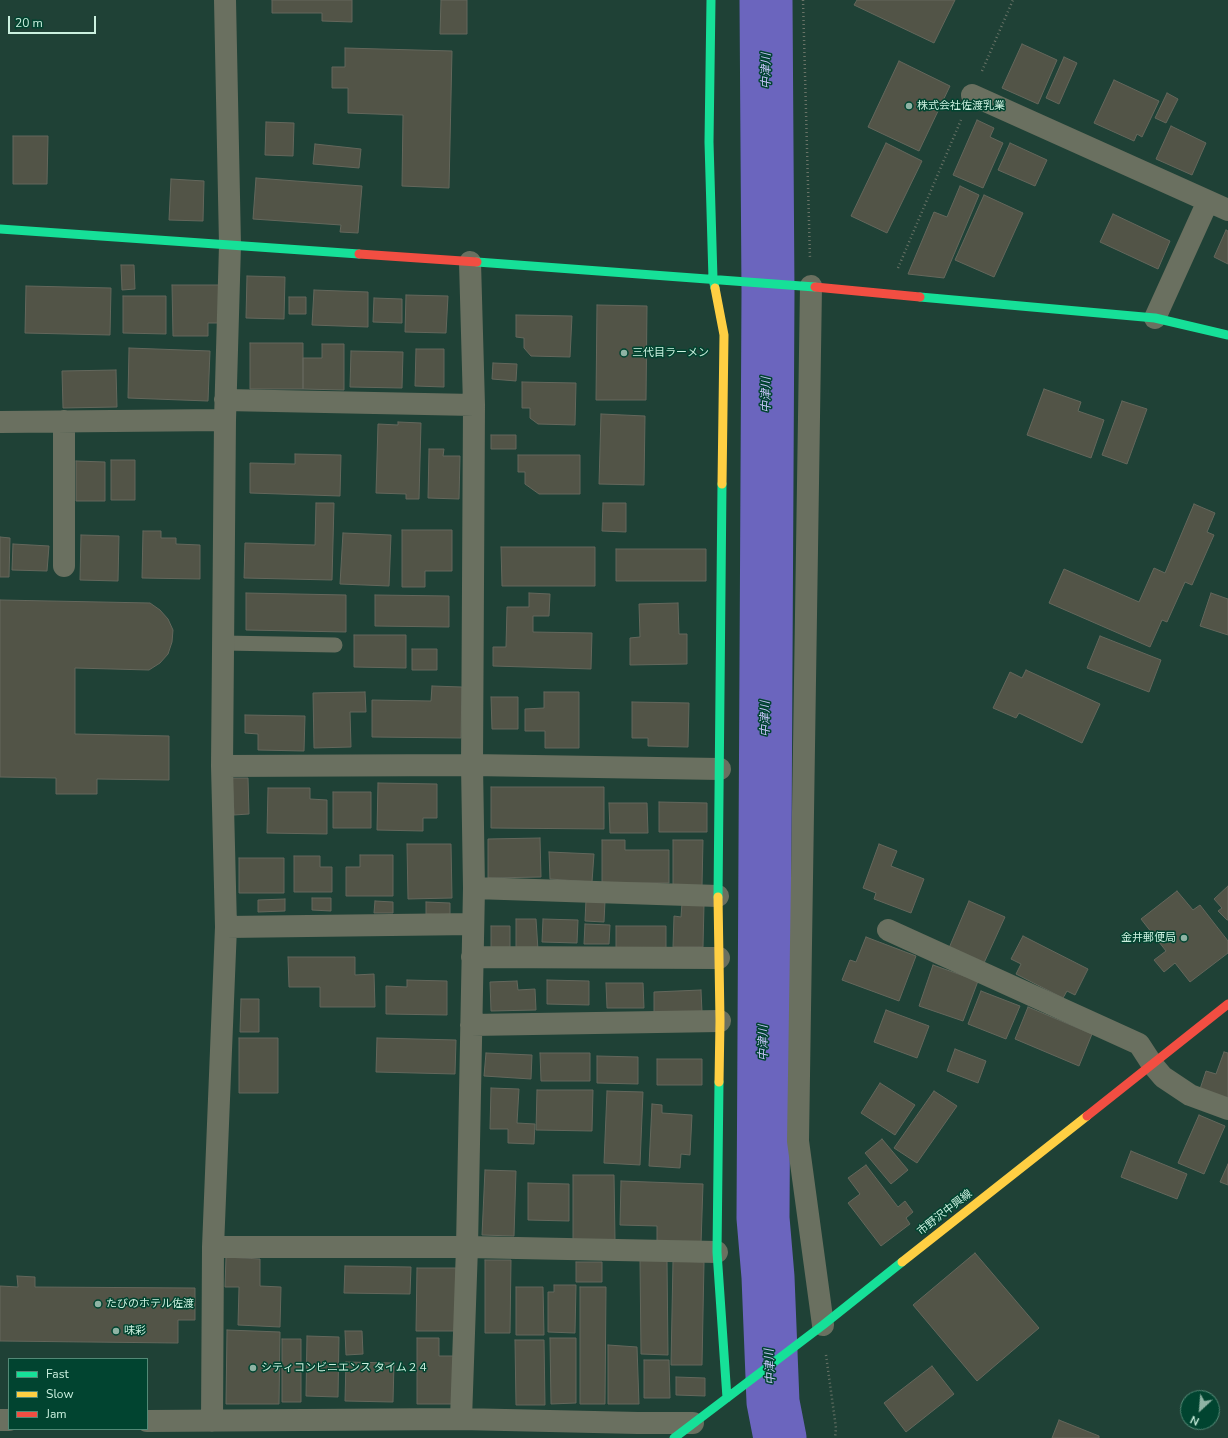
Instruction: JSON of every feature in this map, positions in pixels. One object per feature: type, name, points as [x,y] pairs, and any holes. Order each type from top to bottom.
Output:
[{"type":"street","points":[[223,1426],[212,1247],[226,927],[222,766],[225,410],[230,245],[226,0]]},
{"type":"street","points":[[711,0],[709,142],[713,279],[724,335],[718,896],[720,1021],[717,1252],[727,1398]]},
{"type":"street","points":[[972,95],[1228,210]]},
{"type":"street","points":[[1155,318],[1208,201]]},
{"type":"street","points":[[0,229],[804,285],[1155,318],[1228,334]]},
{"type":"street","points":[[461,1419],[467,1247],[472,924],[474,888],[472,765],[474,405],[470,262]]},
{"type":"street","points":[[804,285],[798,1141],[817,1330]]},
{"type":"street","points":[[0,422],[64,421],[225,410],[474,405]]},
{"type":"street","points":[[64,421],[64,566]]},
{"type":"street","points":[[222,766],[472,765],[720,769]]},
{"type":"street","points":[[474,888],[718,896]]},
{"type":"street","points":[[226,927],[472,924]]},
{"type":"street","points":[[888,930],[1139,1044],[1152,1064],[1163,1077],[1190,1094],[1228,1109]]},
{"type":"street","points":[[472,957],[719,958]]},
{"type":"street","name":"市野沢中興線","points":[[674,1438],[817,1330],[1228,1004]]},
{"type":"street","points":[[471,1025],[720,1021]]},
{"type":"street","points":[[212,1247],[467,1247],[717,1252]]},
{"type":"street","points":[[148,1420],[223,1426],[461,1419],[693,1424]]},
{"type":"lane","points":[[223,643],[335,645]]},
{"type":"path","points":[[803,0],[804,285]]},
{"type":"path","points":[[887,294],[1013,0]]},
{"type":"path","points":[[817,1330],[825,1348],[836,1428],[835,1438]]},
{"type":"building","points":[[272,0],[352,0],[352,22],[322,21],[322,13],[272,13]]},
{"type":"building","points":[[441,0],[467,0],[467,34],[440,34]]},
{"type":"building","points":[[857,0],[955,0],[934,43],[854,5]]},
{"type":"building","points":[[1022,44],[1057,60],[1038,104],[1002,88]]},
{"type":"building","points":[[345,48],[452,51],[449,188],[402,186],[403,115],[348,113],[348,88],[332,88],[332,67],[345,67]]},
{"type":"building","points":[[1064,57],[1077,63],[1059,104],[1046,98]]},
{"type":"building","name":"株式会社佐渡乳業","points":[[899,61],[950,86],[919,151],[868,127]]},
{"type":"building","points":[[1114,80],[1159,101],[1142,137],[1137,134],[1134,141],[1094,123]]},
{"type":"building","points":[[1167,93],[1178,99],[1166,123],[1155,118]]},
{"type":"building","points":[[977,120],[994,128],[990,137],[1003,143],[983,188],[953,175]]},
{"type":"building","points":[[266,122],[294,123],[293,156],[265,155]]},
{"type":"building","points":[[1171,126],[1206,143],[1192,175],[1156,159]]},
{"type":"building","points":[[13,136],[48,136],[47,184],[13,184]]},
{"type":"building","points":[[886,143],[922,161],[887,233],[851,216]]},
{"type":"building","points":[[1010,143],[1047,160],[1035,186],[998,170]]},
{"type":"building","points":[[315,144],[361,149],[359,168],[313,164]]},
{"type":"building","points":[[256,178],[362,186],[358,233],[340,232],[341,225],[253,219]]},
{"type":"building","points":[[171,179],[204,181],[203,221],[169,220]]},
{"type":"building","points":[[960,186],[979,195],[944,278],[908,274],[934,212],[947,217]]},
{"type":"building","points":[[984,195],[1023,213],[994,277],[955,260]]},
{"type":"building","points":[[1113,214],[1170,241],[1158,269],[1100,242]]},
{"type":"building","points":[[1226,230],[1228,231],[1228,264],[1214,257]]},
{"type":"building","points":[[121,265],[134,265],[135,289],[122,290]]},
{"type":"building","points":[[247,276],[285,277],[284,319],[246,318]]},
{"type":"building","points":[[172,285],[220,285],[220,323],[208,323],[208,336],[173,336]]},
{"type":"building","points":[[26,286],[111,288],[110,335],[25,333]]},
{"type":"building","points":[[314,290],[368,292],[368,327],[312,325]]},
{"type":"building","points":[[406,295],[448,296],[446,333],[405,332]]},
{"type":"building","points":[[123,296],[166,296],[166,334],[123,333]]},
{"type":"building","points":[[289,297],[306,297],[306,314],[289,314]]},
{"type":"building","points":[[374,298],[402,299],[402,323],[373,322]]},
{"type":"building","points":[[597,305],[647,306],[646,400],[596,400]]},
{"type":"building","points":[[516,315],[572,316],[570,357],[531,356],[524,348],[524,338],[516,337]]},
{"type":"building","points":[[250,343],[303,343],[303,389],[250,389]]},
{"type":"building","points":[[322,344],[344,344],[344,390],[303,389],[303,358],[322,358]]},
{"type":"building","points":[[129,348],[210,351],[208,401],[128,398]]},
{"type":"building","points":[[416,349],[444,349],[444,387],[415,386]]},
{"type":"building","points":[[351,351],[403,352],[402,388],[350,387]]},
{"type":"building","points":[[493,363],[517,364],[516,381],[492,379]]},
{"type":"building","points":[[116,370],[117,407],[63,408],[62,371]]},
{"type":"building","points":[[522,382],[576,383],[575,425],[538,424],[530,418],[530,408],[522,408]]},
{"type":"building","points":[[1044,389],[1081,402],[1078,411],[1104,420],[1091,458],[1027,435]]},
{"type":"building","points":[[1122,401],[1147,409],[1127,464],[1102,455]]},
{"type":"building","points":[[601,414],[645,416],[644,485],[599,484]]},
{"type":"building","points":[[398,422],[421,423],[419,499],[406,499],[406,494],[376,493],[378,424],[398,425]]},
{"type":"building","points":[[491,435],[516,435],[516,449],[491,449]]},
{"type":"building","points":[[429,449],[444,449],[443,456],[460,456],[459,499],[428,498]]},
{"type":"building","points":[[295,454],[341,455],[340,496],[250,493],[250,463],[295,464]]},
{"type":"building","points":[[518,455],[580,455],[580,494],[539,494],[525,484],[525,472],[518,472]]},
{"type":"building","points":[[111,460],[135,460],[135,500],[111,500]]},
{"type":"building","points":[[76,461],[105,462],[105,501],[76,501]]},
{"type":"building","points":[[316,503],[334,503],[332,580],[244,578],[245,543],[315,545]]},
{"type":"building","points":[[603,503],[626,503],[626,532],[602,531]]},
{"type":"building","points":[[1194,504],[1215,513],[1207,532],[1214,535],[1192,585],[1185,582],[1167,622],[1162,620],[1150,647],[1049,603],[1064,569],[1139,602],[1154,568],[1165,573]]},
{"type":"building","points":[[402,530],[452,530],[452,571],[425,571],[425,587],[402,587]]},
{"type":"building","points":[[143,531],[161,531],[161,538],[176,538],[176,544],[200,545],[200,579],[142,578]]},
{"type":"building","points":[[343,533],[391,535],[389,586],[340,584]]},
{"type":"building","points":[[81,535],[119,536],[118,581],[80,580]]},
{"type":"building","points":[[0,537],[10,538],[9,577],[0,577]]},
{"type":"building","points":[[13,544],[49,546],[47,571],[12,570]]},
{"type":"building","points":[[501,547],[595,547],[595,586],[502,586]]},
{"type":"building","points":[[616,549],[706,549],[706,581],[616,581]]},
{"type":"building","points":[[246,593],[346,595],[346,632],[246,630]]},
{"type":"building","points":[[529,593],[550,594],[549,616],[533,616],[533,632],[592,633],[591,669],[493,666],[493,647],[506,647],[507,607],[529,607]]},
{"type":"building","points":[[1211,593],[1228,599],[1228,635],[1200,626]]},
{"type":"building","points":[[375,595],[449,596],[449,627],[375,626]]},
{"type":"building","points":[[0,600],[150,603],[160,610],[168,619],[173,630],[172,642],[168,654],[160,663],[149,670],[75,668],[75,734],[169,736],[169,780],[97,779],[97,794],[56,794],[56,778],[0,777]]},
{"type":"building","points":[[678,603],[679,634],[687,634],[687,664],[630,665],[630,638],[640,637],[639,604]]},
{"type":"building","points":[[354,635],[406,635],[406,668],[354,667]]},
{"type":"building","points":[[1100,636],[1161,660],[1149,692],[1087,668]]},
{"type":"building","points":[[412,649],[437,649],[437,670],[412,670]]},
{"type":"building","points":[[1026,670],[1100,704],[1082,743],[1019,713],[1016,718],[993,708],[1010,672],[1022,678]]},
{"type":"building","points":[[432,686],[462,687],[461,738],[372,737],[372,700],[431,701]]},
{"type":"building","points":[[365,692],[366,712],[350,712],[351,747],[314,748],[313,693]]},
{"type":"building","points":[[544,692],[579,692],[579,748],[545,748],[545,731],[525,731],[525,709],[544,708]]},
{"type":"building","points":[[491,697],[518,697],[518,729],[492,729]]},
{"type":"building","points":[[632,702],[689,703],[688,747],[648,746],[648,738],[632,738]]},
{"type":"building","points":[[245,715],[305,716],[304,751],[258,750],[258,734],[245,733]]},
{"type":"building","points":[[232,778],[248,778],[249,814],[234,815]]},
{"type":"building","points":[[378,783],[437,784],[437,818],[423,818],[423,831],[377,830]]},
{"type":"building","points":[[491,787],[604,787],[604,829],[491,828]]},
{"type":"building","points":[[268,788],[310,788],[310,799],[327,800],[327,834],[267,833]]},
{"type":"building","points":[[333,792],[371,792],[371,828],[333,828]]},
{"type":"building","points":[[659,802],[707,803],[707,832],[659,832]]},
{"type":"building","points":[[609,803],[647,803],[648,833],[610,833]]},
{"type":"building","points":[[540,838],[541,877],[488,878],[488,839]]},
{"type":"building","points":[[602,840],[625,840],[625,850],[669,850],[669,883],[602,883]]},
{"type":"building","points":[[673,840],[703,840],[702,886],[673,885]]},
{"type":"building","points":[[407,844],[451,844],[452,898],[408,899]]},
{"type":"building","points":[[879,844],[897,851],[891,866],[924,879],[911,913],[874,899],[876,893],[863,888]]},
{"type":"building","points":[[549,852],[594,854],[592,882],[550,879]]},
{"type":"building","points":[[360,855],[393,855],[393,896],[346,896],[346,867],[360,867]]},
{"type":"building","points":[[294,856],[320,856],[320,867],[332,867],[332,892],[294,892]]},
{"type":"building","points":[[239,858],[284,858],[284,893],[239,893]]},
{"type":"building","points":[[1228,886],[1227,920],[1218,911],[1222,908],[1214,899]]},
{"type":"building","points":[[1177,891],[1193,910],[1200,905],[1228,941],[1228,953],[1190,982],[1175,963],[1164,972],[1154,960],[1166,951],[1141,919]]},
{"type":"building","points":[[312,898],[331,898],[331,911],[312,910]]},
{"type":"building","points":[[285,899],[285,911],[258,912],[258,900]]},
{"type":"building","points":[[586,900],[605,901],[604,922],[585,921]]},
{"type":"building","points":[[375,901],[393,902],[393,913],[374,913]]},
{"type":"building","points":[[969,901],[1005,917],[984,963],[949,948]]},
{"type":"building","points":[[426,902],[450,903],[450,915],[426,914]]},
{"type":"building","points":[[682,903],[704,904],[703,947],[673,947],[674,916],[681,917]]},
{"type":"building","points":[[516,919],[536,919],[538,950],[516,950]]},
{"type":"building","points":[[543,919],[578,920],[577,943],[542,942]]},
{"type":"building","points":[[585,924],[610,925],[609,944],[584,944]]},
{"type":"building","points":[[491,926],[510,926],[510,948],[491,948]]},
{"type":"building","points":[[616,926],[666,926],[666,950],[616,949]]},
{"type":"building","points":[[1023,936],[1088,969],[1075,995],[1067,991],[1063,998],[1016,974],[1021,964],[1011,959]]},
{"type":"building","points":[[866,937],[916,956],[899,1001],[842,980],[850,960],[856,962]]},
{"type":"building","points":[[288,957],[355,957],[355,975],[374,974],[375,1007],[320,1007],[320,987],[289,987]]},
{"type":"building","points":[[933,965],[978,981],[963,1021],[919,1006]]},
{"type":"building","points":[[407,980],[447,981],[447,1015],[386,1014],[386,986],[407,987]]},
{"type":"building","points":[[547,980],[589,981],[589,1005],[547,1004]]},
{"type":"building","points":[[517,981],[518,990],[535,989],[536,1010],[491,1011],[490,982]]},
{"type":"building","points":[[606,983],[643,983],[644,1008],[607,1008]]},
{"type":"building","points":[[701,990],[702,1012],[654,1013],[654,992]]},
{"type":"building","points":[[981,991],[1020,1006],[1006,1039],[968,1024]]},
{"type":"building","points":[[241,999],[259,999],[259,1032],[240,1032]]},
{"type":"building","points":[[1028,1007],[1092,1034],[1079,1066],[1015,1039]]},
{"type":"building","points":[[886,1010],[929,1026],[917,1058],[874,1042]]},
{"type":"building","points":[[239,1038],[278,1038],[278,1093],[239,1093]]},
{"type":"building","points":[[377,1038],[456,1040],[455,1074],[376,1072]]},
{"type":"building","points":[[955,1049],[986,1061],[978,1083],[947,1071]]},
{"type":"building","points":[[1224,1052],[1228,1053],[1228,1100],[1200,1089],[1206,1071],[1216,1074]]},
{"type":"building","points":[[486,1053],[532,1055],[531,1079],[484,1076]]},
{"type":"building","points":[[540,1053],[590,1053],[590,1081],[541,1081]]},
{"type":"building","points":[[597,1056],[638,1057],[638,1084],[597,1083]]},
{"type":"building","points":[[657,1059],[702,1059],[702,1085],[657,1085]]},
{"type":"building","points":[[880,1083],[915,1105],[895,1135],[861,1113]]},
{"type":"building","points":[[491,1088],[519,1089],[517,1123],[535,1124],[534,1144],[508,1143],[508,1129],[490,1129]]},
{"type":"building","points":[[537,1090],[593,1090],[592,1131],[536,1130]]},
{"type":"building","points":[[607,1091],[643,1092],[640,1165],[604,1163]]},
{"type":"building","points":[[934,1091],[957,1106],[917,1163],[894,1148]]},
{"type":"building","points":[[652,1104],[662,1105],[662,1113],[692,1115],[690,1155],[681,1154],[680,1168],[649,1166]]},
{"type":"building","points":[[1199,1115],[1225,1126],[1204,1174],[1178,1163]]},
{"type":"building","points":[[882,1139],[908,1170],[891,1184],[865,1153]]},
{"type":"building","points":[[1131,1151],[1187,1174],[1177,1199],[1121,1177]]},
{"type":"building","points":[[1228,1164],[1228,1185],[1220,1182]]},
{"type":"building","points":[[866,1165],[898,1207],[905,1201],[913,1212],[906,1218],[910,1224],[881,1246],[848,1203],[860,1194],[848,1178]]},
{"type":"building","points":[[485,1170],[516,1171],[514,1236],[482,1235]]},
{"type":"building","points":[[573,1175],[614,1175],[615,1240],[573,1240]]},
{"type":"building","points":[[621,1181],[703,1184],[701,1244],[657,1242],[657,1226],[620,1225]]},
{"type":"building","points":[[528,1183],[569,1184],[569,1221],[528,1220]]},
{"type":"building","points":[[975,1253],[1039,1328],[977,1381],[913,1305]]},
{"type":"building","points":[[226,1257],[260,1259],[260,1286],[281,1287],[280,1327],[238,1325],[239,1287],[225,1287]]},
{"type":"building","points":[[667,1259],[668,1355],[641,1354],[640,1260]]},
{"type":"building","points":[[485,1260],[511,1260],[510,1333],[485,1333]]},
{"type":"building","points":[[673,1261],[704,1262],[702,1365],[671,1365]]},
{"type":"building","points":[[576,1262],[602,1262],[602,1282],[576,1282]]},
{"type":"building","points":[[345,1266],[411,1267],[410,1294],[344,1293]]},
{"type":"building","points":[[417,1268],[456,1268],[455,1331],[416,1331]]},
{"type":"building","name":"たびのホテル佐渡","points":[[17,1276],[35,1277],[35,1287],[195,1288],[195,1320],[178,1320],[178,1343],[0,1341],[0,1286],[18,1287]]},
{"type":"building","points":[[554,1285],[576,1285],[575,1333],[548,1332],[548,1292],[554,1292]]},
{"type":"building","points":[[516,1287],[543,1287],[544,1335],[516,1335]]},
{"type":"building","points":[[580,1287],[606,1287],[605,1404],[580,1404]]},
{"type":"building","name":"シティコンビニエンス タイム２４","points":[[227,1330],[280,1332],[279,1404],[226,1404]]},
{"type":"building","points":[[345,1331],[362,1331],[363,1354],[346,1355]]},
{"type":"building","points":[[307,1336],[339,1337],[338,1397],[306,1396]]},
{"type":"building","points":[[417,1338],[439,1338],[439,1356],[455,1356],[455,1404],[417,1404]]},
{"type":"building","points":[[550,1338],[576,1338],[576,1403],[551,1404]]},
{"type":"building","points":[[282,1339],[301,1339],[301,1402],[282,1402]]},
{"type":"building","points":[[515,1340],[544,1340],[545,1405],[516,1405]]},
{"type":"building","points":[[608,1345],[637,1347],[639,1404],[608,1404]]},
{"type":"building","points":[[644,1360],[669,1360],[670,1398],[644,1398]]},
{"type":"building","points":[[346,1362],[394,1363],[393,1402],[345,1401]]},
{"type":"building","points":[[932,1366],[954,1394],[906,1432],[884,1403]]},
{"type":"building","points":[[676,1377],[705,1378],[705,1396],[676,1395]]},
{"type":"building","points":[[1059,1420],[1099,1436],[1099,1438],[1052,1438]]},
{"type":"waterway","name":"中津川","points":[[766,0],[768,292],[763,1218],[768,1277],[773,1402],[780,1438]]},
{"type":"traffic: fast","points":[[711,0],[709,142],[713,279],[715,288]]},
{"type":"traffic: fast","points":[[0,229],[359,254]]},
{"type":"traffic: fast","points":[[477,262],[815,287]]},
{"type":"traffic: fast","points":[[920,297],[1155,318],[1228,335]]},
{"type":"traffic: fast","points":[[718,897],[722,484]]},
{"type":"traffic: fast","points":[[719,1082],[717,1252],[727,1398]]},
{"type":"traffic: fast","points":[[674,1438],[823,1325],[902,1262]]},
{"type":"traffic: slow","points":[[715,288],[724,335],[722,484]]},
{"type":"traffic: slow","points":[[718,897],[720,1021],[719,1082]]},
{"type":"traffic: slow","points":[[902,1262],[1087,1116]]},
{"type":"traffic: jam","points":[[359,254],[477,262]]},
{"type":"traffic: jam","points":[[815,287],[920,297]]},
{"type":"traffic: jam","points":[[1087,1116],[1228,1004]]},
{"type":"place","name":"株式会社佐渡乳業","points":[[909,106]]},
{"type":"place","name":"三代目ラーメン","points":[[624,353]]},
{"type":"place","name":"金井郵便局","points":[[1184,938]]},
{"type":"place","name":"たびのホテル佐渡","points":[[98,1304]]},
{"type":"place","name":"味彩","points":[[116,1331]]},
{"type":"place","name":"シティコンビニエンス タイム２４","points":[[253,1368]]}]
